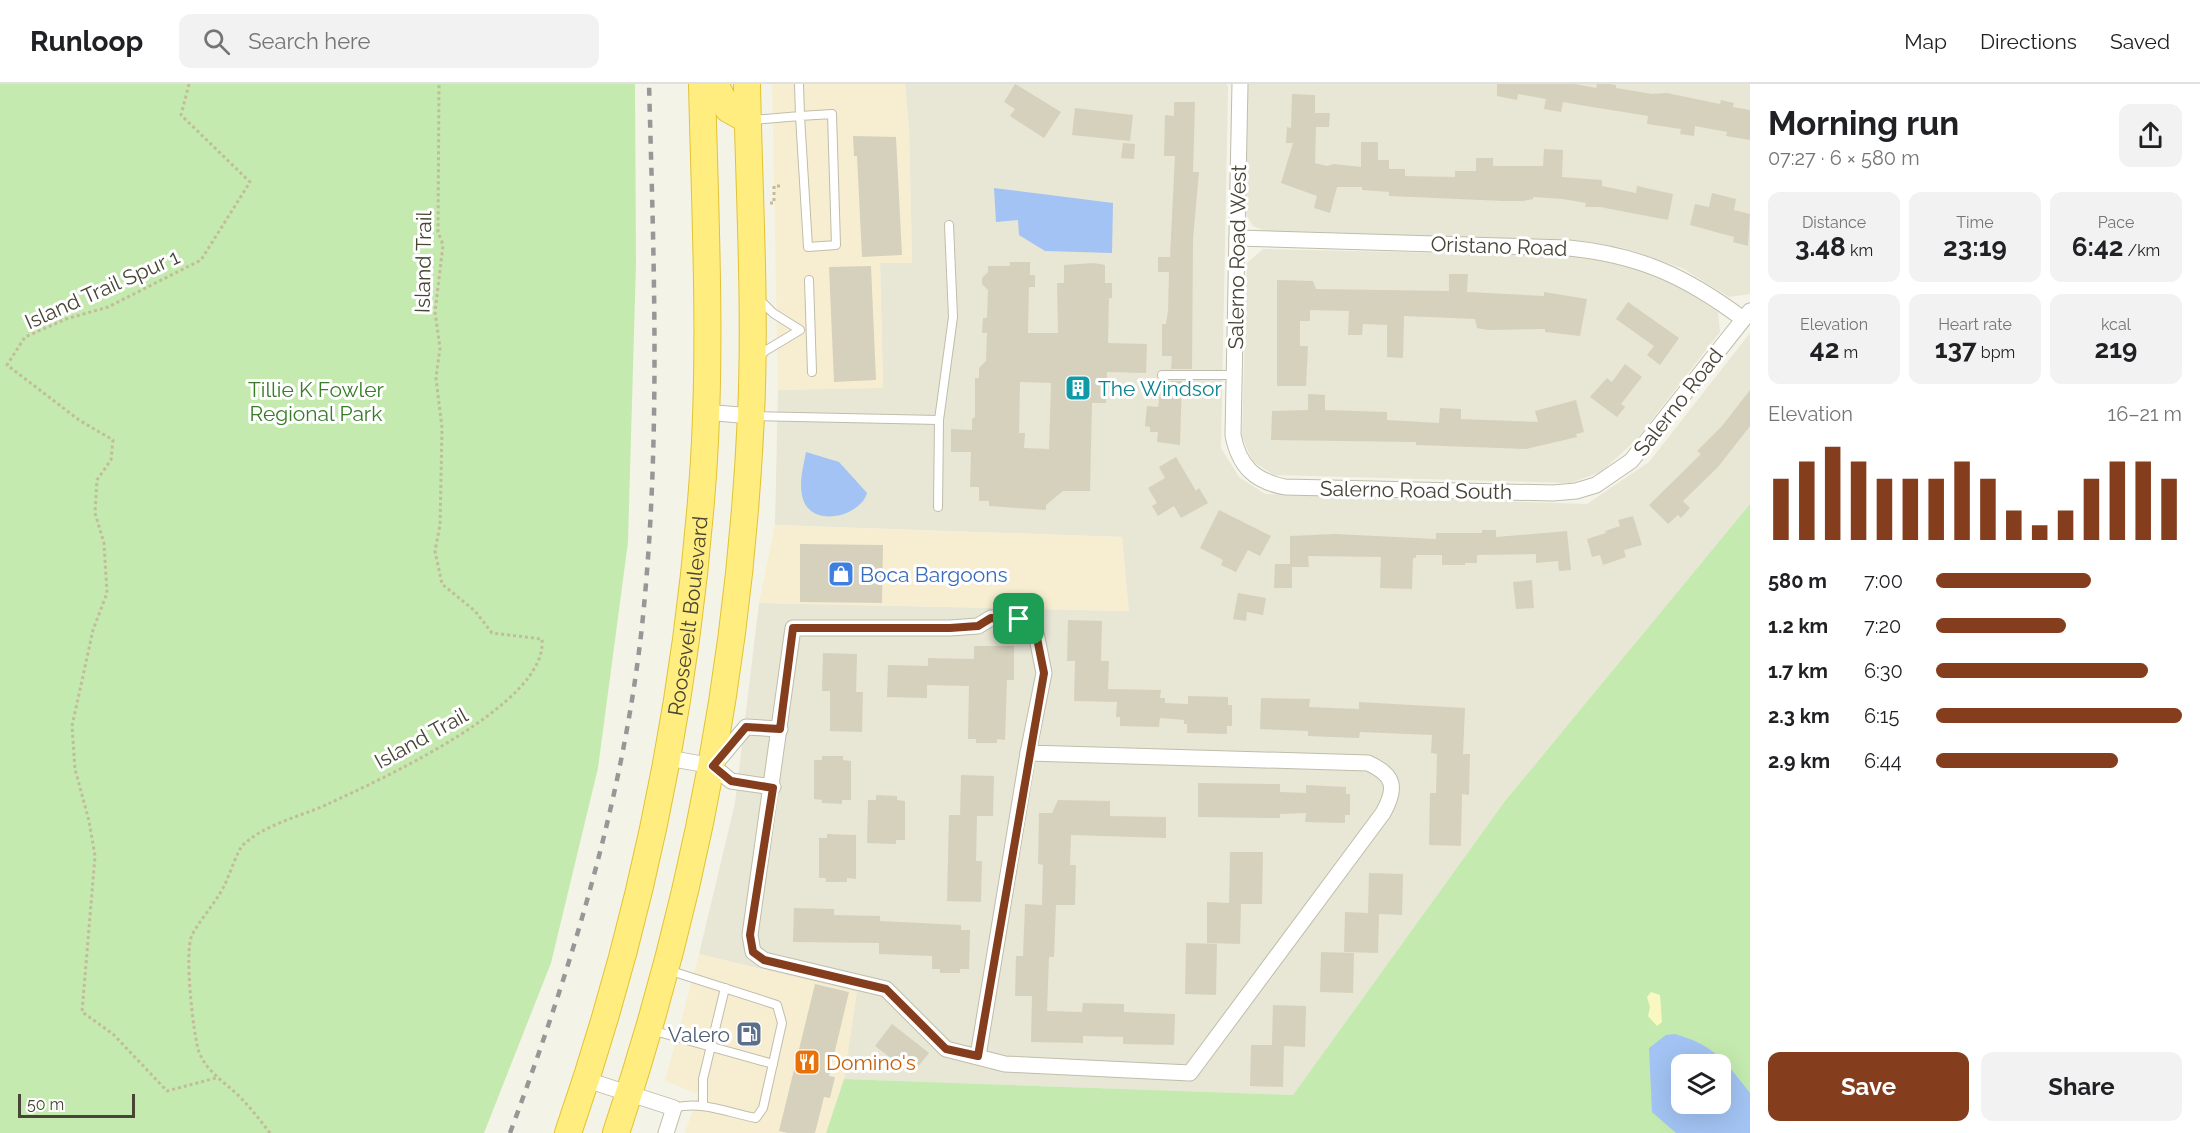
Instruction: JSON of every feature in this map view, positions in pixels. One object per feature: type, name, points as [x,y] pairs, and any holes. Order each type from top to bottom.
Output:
[{"type":"highway","name":"Roosevelt Boulevard","points":[[568,1133],[587,1080],[626,948],[668,758],[691,610],[703,473],[708,314],[702,84]]},
{"type":"highway","points":[[714,84],[728,109],[747,120]]},
{"type":"highway","points":[[616,1133],[666,969],[713,766],[738,591],[753,365],[747,84]]},
{"type":"street","name":"Salerno Road West","points":[[1240,84],[1233,435],[1242,464]]},
{"type":"street","name":"Oristano Road","points":[[1237,238],[1569,248],[1606,252],[1670,272],[1747,315]]},
{"type":"street","name":"Salerno Road","points":[[1596,485],[1631,461],[1747,315]]},
{"type":"street","points":[[705,412],[751,416]]},
{"type":"street","name":"Salerno Road South","points":[[1242,464],[1255,477],[1285,487],[1553,493],[1576,491],[1596,485]]},
{"type":"street","points":[[978,1056],[1028,753],[1044,673],[1036,633],[1019,619],[991,618],[978,626],[950,628],[793,628],[773,788],[750,935],[753,952],[764,960],[886,989],[946,1049],[1005,1064],[1190,1073],[1383,813],[1390,800],[1393,787],[1384,770],[1368,763],[1028,753]]},
{"type":"street","points":[[713,766],[746,727],[780,729]]},
{"type":"street","points":[[668,758],[713,766],[731,781],[773,788]]},
{"type":"street","points":[[587,1080],[674,1108],[666,1133]]},
{"type":"lane","points":[[747,120],[800,116],[832,114],[836,245],[808,247],[800,116],[799,84]]},
{"type":"lane","points":[[938,507],[939,420],[953,317],[950,225]]},
{"type":"lane","points":[[809,280],[812,372]]},
{"type":"lane","points":[[752,289],[765,307],[800,330]]},
{"type":"lane","points":[[753,365],[765,351],[800,330],[811,330]]},
{"type":"lane","points":[[1162,375],[1234,375]]},
{"type":"lane","points":[[751,416],[939,420]]},
{"type":"lane","points":[[666,969],[777,1005],[782,1023],[763,1108],[756,1118],[687,1104],[674,1108]]},
{"type":"lane","points":[[703,1106],[703,1079],[725,988]]},
{"type":"lane","points":[[649,1029],[773,1064]]},
{"type":"path","name":"Island Trail Spur 1","points":[[189,84],[181,115],[250,183],[201,260],[108,307],[66,319],[25,337],[7,365],[79,420],[113,440],[111,460],[97,480],[95,513],[104,543],[107,593],[93,630],[72,726],[75,769],[89,821],[95,856],[82,1011],[113,1034],[167,1091],[216,1078]]},
{"type":"path","name":"Island Trail","points":[[270,1133],[249,1107],[216,1078],[200,1052],[194,1028],[189,969],[190,938],[220,895],[242,846],[291,817],[326,805],[439,749],[487,718],[537,667],[543,652],[542,639],[492,633],[475,611],[442,584],[435,551],[440,525],[442,428],[436,378],[440,348],[435,312],[442,245],[438,232],[439,84]]},
{"type":"path","points":[[770,203],[774,203],[774,186],[783,186]]},
{"type":"shaded area","points":[[772,84],[905,84],[909,129],[912,263],[880,263],[883,388],[778,390]]},
{"type":"shaded area","points":[[905,84],[1226,84],[1228,87],[1221,448],[1239,477],[1265,494],[1587,504],[1649,462],[1750,333],[1750,504],[1505,801],[1293,1095],[844,1079],[856,992],[699,954],[735,803],[759,603],[1128,611],[1122,537],[775,525],[778,390],[883,387],[880,263],[912,262],[909,129]]},
{"type":"shaded area","points":[[1248,84],[1750,84],[1750,294],[1729,297],[1682,268],[1623,248],[1584,241],[1268,232],[1253,226],[1245,213]]},
{"type":"shaded area","points":[[1263,249],[1580,256],[1636,268],[1676,284],[1718,312],[1720,332],[1637,439],[1601,472],[1570,483],[1274,475],[1252,461],[1242,436],[1247,263]]},
{"type":"shaded area","points":[[775,525],[1122,537],[1129,611],[759,603]]},
{"type":"shaded area","points":[[699,954],[857,992],[844,1079],[826,1133],[685,1133],[698,1094],[665,1081]]},
{"type":"green space","name":"Tillie K Fowler Regional Park","points":[[0,84],[635,84],[636,262],[628,542],[598,768],[551,963],[484,1133],[0,1133]]},
{"type":"green space","points":[[1750,504],[1750,1133],[826,1133],[844,1079],[1293,1095],[1505,801]]},
{"type":"sand","points":[[1651,992],[1660,995],[1662,1022],[1657,1026],[1648,1016],[1650,1007],[1647,997]]},
{"type":"water","points":[[994,188],[1113,203],[1112,253],[1045,251],[1019,235],[1018,220],[996,222]]},
{"type":"water","points":[[806,452],[839,462],[867,493],[863,501],[857,507],[839,515],[819,515],[811,511],[805,504],[801,492]]},
{"type":"water","points":[[1675,1034],[1710,1049],[1716,1054],[1671,1054],[1671,1114],[1731,1114],[1731,1069],[1750,1093],[1750,1133],[1676,1133],[1652,1112],[1649,1048],[1666,1035]]},
{"type":"building","points":[[1015,84],[1061,112],[1044,138],[1010,116],[1015,109],[1004,102]]},
{"type":"building","points":[[1497,84],[1575,84],[1596,88],[1597,84],[1609,84],[1616,85],[1616,88],[1652,94],[1667,93],[1720,104],[1721,100],[1734,103],[1733,107],[1750,110],[1750,140],[1726,136],[1727,132],[1695,126],[1694,136],[1680,134],[1681,129],[1647,124],[1648,116],[1563,102],[1561,112],[1544,109],[1546,99],[1518,94],[1517,100],[1497,96]]},
{"type":"building","points":[[1292,94],[1315,95],[1315,113],[1330,113],[1329,127],[1316,127],[1315,163],[1327,166],[1334,164],[1361,167],[1361,142],[1378,142],[1378,160],[1389,160],[1389,169],[1405,169],[1405,176],[1455,177],[1455,171],[1476,171],[1476,158],[1493,158],[1493,166],[1543,166],[1544,149],[1563,150],[1562,177],[1602,180],[1602,186],[1636,193],[1637,186],[1673,194],[1668,220],[1600,207],[1585,207],[1586,203],[1563,199],[1533,197],[1533,199],[1523,201],[1504,201],[1389,196],[1389,192],[1362,190],[1362,187],[1337,187],[1330,213],[1314,208],[1317,196],[1281,183],[1293,143],[1286,143],[1287,127],[1291,128]]},
{"type":"building","points":[[1174,102],[1195,102],[1193,172],[1199,172],[1193,239],[1192,369],[1171,369],[1172,356],[1162,356],[1162,324],[1166,324],[1168,311],[1169,272],[1158,272],[1158,257],[1170,257],[1175,156],[1164,156],[1165,115],[1174,116]]},
{"type":"building","points":[[1075,108],[1133,115],[1130,141],[1072,135]]},
{"type":"building","points":[[853,136],[896,137],[902,255],[862,257],[857,156],[854,156]]},
{"type":"building","points":[[1123,143],[1135,144],[1134,159],[1121,158]]},
{"type":"building","points":[[1712,193],[1736,199],[1734,210],[1750,214],[1748,246],[1733,242],[1734,237],[1690,225],[1695,204],[1709,207]]},
{"type":"building","name":"The Windsor","points":[[1010,262],[1030,262],[1030,275],[1035,275],[1035,287],[1029,287],[1028,333],[1058,333],[1057,283],[1064,283],[1064,265],[1094,263],[1105,265],[1105,283],[1112,283],[1112,298],[1109,298],[1108,343],[1147,344],[1146,373],[1107,372],[1106,403],[1092,403],[1090,491],[1063,491],[1046,505],[1046,510],[989,506],[989,501],[979,501],[979,487],[970,487],[971,452],[951,452],[951,429],[972,430],[972,419],[975,417],[975,378],[979,378],[979,368],[986,361],[987,333],[982,333],[983,318],[987,318],[988,290],[982,284],[982,278],[988,272],[988,266],[1010,266]],"holes":[[[1020,382],[1051,383],[1049,449],[1024,448],[1025,433],[1019,433]]]},
{"type":"building","points":[[871,266],[876,380],[834,382],[829,267]]},
{"type":"building","points":[[1449,274],[1468,274],[1467,292],[1544,296],[1544,292],[1587,299],[1580,336],[1545,332],[1545,329],[1488,330],[1477,328],[1475,319],[1404,316],[1403,358],[1387,357],[1387,325],[1363,324],[1362,335],[1348,335],[1349,311],[1310,310],[1310,321],[1300,321],[1300,346],[1308,346],[1306,386],[1277,386],[1277,280],[1313,281],[1316,289],[1449,291]]},
{"type":"building","points":[[1628,302],[1679,338],[1660,365],[1647,355],[1654,346],[1616,319]]},
{"type":"building","points":[[1625,364],[1642,377],[1621,404],[1625,407],[1617,417],[1590,397],[1607,378],[1612,382]]},
{"type":"building","points":[[1171,381],[1182,381],[1180,445],[1157,442],[1158,432],[1150,432],[1150,427],[1145,426],[1147,406],[1158,407],[1161,384],[1171,385]]},
{"type":"building","points":[[1750,390],[1750,426],[1718,467],[1683,501],[1690,508],[1681,518],[1678,515],[1668,524],[1649,505],[1701,454],[1697,451],[1722,426]]},
{"type":"building","points":[[1308,394],[1325,395],[1325,410],[1387,412],[1387,420],[1439,423],[1440,408],[1461,409],[1461,419],[1538,422],[1535,411],[1576,400],[1584,432],[1576,434],[1577,437],[1526,449],[1416,445],[1416,442],[1271,440],[1272,411],[1308,410]]},
{"type":"building","points":[[1176,457],[1196,491],[1199,488],[1208,503],[1181,518],[1174,506],[1158,516],[1152,506],[1157,503],[1148,488],[1165,478],[1159,467]]},
{"type":"building","points":[[1219,510],[1271,536],[1260,556],[1248,550],[1236,572],[1221,565],[1223,560],[1200,548]]},
{"type":"building","points":[[1633,516],[1642,545],[1624,550],[1626,557],[1603,565],[1600,555],[1592,557],[1587,539],[1620,526],[1618,520]]},
{"type":"building","points":[[1482,530],[1496,530],[1496,537],[1567,531],[1571,570],[1559,571],[1558,561],[1536,563],[1536,554],[1477,555],[1477,563],[1465,563],[1465,565],[1442,565],[1442,555],[1416,555],[1416,558],[1413,558],[1412,589],[1380,588],[1381,557],[1308,556],[1309,567],[1292,567],[1292,588],[1274,588],[1275,564],[1290,564],[1290,536],[1335,534],[1436,539],[1436,533],[1482,533]]},
{"type":"building","name":"Boca Bargoons","points":[[800,544],[883,545],[882,603],[800,602]]},
{"type":"building","points":[[1532,580],[1534,608],[1516,609],[1513,582]]},
{"type":"building","points":[[1238,593],[1266,598],[1263,615],[1247,612],[1246,621],[1233,619]]},
{"type":"building","points":[[1068,620],[1102,621],[1101,661],[1109,661],[1108,689],[1161,690],[1160,698],[1165,698],[1165,703],[1188,704],[1188,696],[1228,697],[1228,705],[1232,705],[1232,726],[1227,726],[1227,734],[1187,733],[1187,724],[1184,724],[1184,720],[1160,718],[1159,727],[1120,726],[1120,717],[1116,717],[1117,702],[1074,701],[1075,661],[1067,661]]},
{"type":"building","points":[[974,646],[1014,646],[1014,680],[1007,680],[1005,740],[997,739],[997,743],[976,743],[976,739],[968,739],[969,686],[927,685],[927,698],[887,697],[888,665],[928,666],[928,658],[974,659]]},
{"type":"building","points":[[823,653],[857,654],[856,692],[863,692],[862,732],[830,731],[830,691],[822,691]]},
{"type":"building","points":[[1261,698],[1310,699],[1309,707],[1359,709],[1359,702],[1465,708],[1463,754],[1470,754],[1469,795],[1462,794],[1461,846],[1429,845],[1430,793],[1436,793],[1437,754],[1431,753],[1432,735],[1360,732],[1359,738],[1308,736],[1308,731],[1260,729]]},
{"type":"building","points":[[822,756],[843,756],[843,760],[851,761],[851,800],[842,800],[842,804],[822,803],[822,800],[814,799],[814,760],[822,760]]},
{"type":"building","points":[[961,775],[994,776],[993,816],[977,816],[976,861],[982,861],[981,902],[947,901],[949,815],[960,815]]},
{"type":"building","points":[[1198,783],[1280,784],[1280,792],[1306,793],[1306,785],[1346,787],[1346,794],[1350,794],[1350,815],[1345,815],[1345,823],[1305,822],[1306,813],[1280,814],[1280,818],[1198,817]]},
{"type":"building","points":[[876,795],[897,796],[897,800],[905,801],[905,840],[896,840],[896,844],[867,843],[868,800],[876,800]]},
{"type":"building","points":[[1058,800],[1110,801],[1110,816],[1166,817],[1166,838],[1071,835],[1070,865],[1076,865],[1075,905],[1056,905],[1054,957],[1049,957],[1047,1011],[1082,1012],[1083,1003],[1124,1004],[1124,1012],[1175,1014],[1174,1045],[1123,1044],[1123,1037],[1083,1036],[1083,1043],[1031,1042],[1032,996],[1015,996],[1016,956],[1023,956],[1025,904],[1042,905],[1043,865],[1038,864],[1039,813],[1052,813]]},
{"type":"building","points":[[827,834],[856,835],[856,879],[847,878],[847,882],[826,882],[826,878],[819,878],[819,838],[827,838]]},
{"type":"building","points":[[1230,852],[1263,852],[1262,904],[1241,904],[1240,944],[1207,943],[1207,902],[1229,903]]},
{"type":"building","points":[[1369,873],[1403,874],[1402,915],[1379,914],[1378,953],[1344,952],[1345,912],[1368,913]]},
{"type":"building","points":[[794,908],[834,909],[834,915],[880,916],[880,921],[961,925],[961,930],[970,930],[969,969],[960,969],[960,973],[940,973],[940,969],[932,969],[932,956],[879,954],[879,943],[793,942]]},
{"type":"building","points":[[1186,943],[1217,944],[1216,995],[1185,994]]},
{"type":"building","points":[[1321,952],[1354,953],[1353,993],[1320,992]]},
{"type":"building","points":[[815,984],[849,992],[829,1076],[835,1077],[830,1098],[824,1097],[815,1133],[788,1133],[779,1131]]},
{"type":"building","points":[[1273,1005],[1306,1006],[1305,1047],[1284,1046],[1283,1087],[1250,1086],[1251,1045],[1272,1045]]},
{"type":"building","points":[[892,1024],[929,1053],[912,1074],[875,1046]]},
{"type":"railway","points":[[510,1133],[554,1009],[592,883],[622,756],[642,626],[648,558],[654,423],[654,287],[649,84]]},
{"type":"place","name":"The Windsor","points":[[1078,388]]},
{"type":"place","name":"Boca Bargoons","points":[[841,574]]},
{"type":"place","name":"Valero","points":[[749,1034]]},
{"type":"place","name":"Domino's","points":[[807,1062]]},
{"type":"route","points":[[991,618],[1019,619],[1036,633],[1044,673],[1028,753],[978,1056],[946,1049],[886,989],[764,960],[753,952],[750,935],[773,788],[731,781],[713,766],[746,727],[780,729],[793,628],[950,628],[978,626],[991,618]]}]
